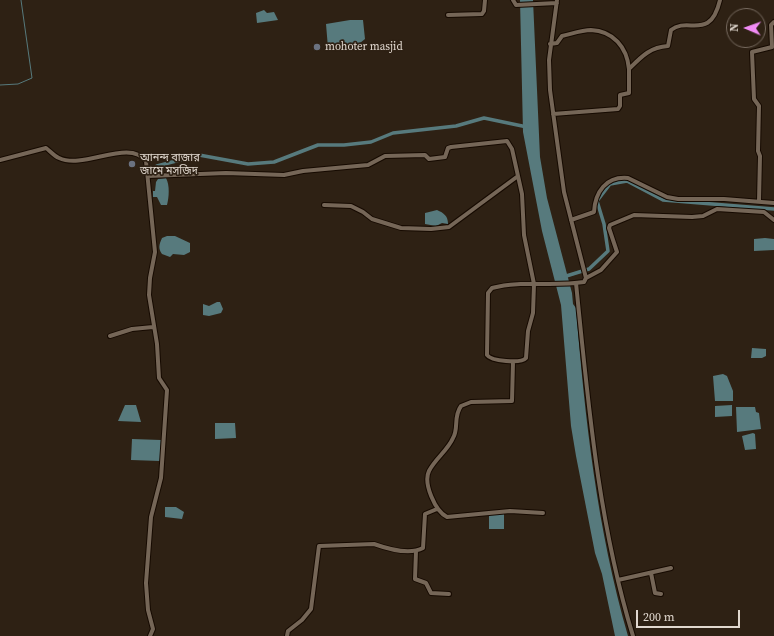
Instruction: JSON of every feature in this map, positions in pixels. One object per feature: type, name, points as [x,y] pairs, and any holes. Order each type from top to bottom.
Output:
[{"type":"street","points":[[448,15],[482,14],[484,11],[485,0]]},
{"type":"street","points":[[148,176],[226,173],[284,175],[303,171],[368,165],[385,156],[423,155],[429,159],[440,158],[446,157],[448,148],[451,147],[507,141],[511,145],[522,194],[524,235],[534,284],[533,313],[528,331],[526,358],[521,361],[513,362],[491,359],[488,356],[488,293],[490,289],[495,287],[534,284],[584,282],[586,276],[563,185],[553,114],[549,68],[550,44],[557,2],[516,5],[513,0]]},
{"type":"street","points":[[629,69],[647,51],[654,48],[668,46],[670,30],[675,26],[698,27],[706,24],[713,16],[720,0]]},
{"type":"street","points":[[759,201],[759,106],[754,99],[752,52],[772,47],[771,25],[774,22]]},
{"type":"street","points":[[550,44],[557,43],[562,36],[585,31],[607,34],[615,38],[626,54],[629,69],[629,93],[620,95],[620,106],[618,109],[553,114]]},
{"type":"street","points":[[0,160],[46,148],[60,158],[78,161],[121,152],[137,154],[142,156],[146,161],[155,247],[154,264],[149,285],[153,326],[157,344],[159,378],[167,390],[161,478],[151,517],[146,583],[148,610],[153,629],[150,636]]},
{"type":"street","points":[[324,204],[351,206],[364,212],[372,219],[401,228],[430,229],[449,227],[518,176]]},
{"type":"street","points":[[571,220],[594,212],[595,202],[602,187],[612,180],[622,178],[628,178],[655,192],[672,198],[759,201],[774,203]]},
{"type":"street","points":[[586,276],[601,270],[617,252],[609,228],[610,225],[630,216],[692,217],[703,216],[716,209],[731,209],[764,212],[774,220]]},
{"type":"street","points":[[574,283],[594,453],[618,580],[633,636]]},
{"type":"street","points":[[110,336],[132,329],[153,326]]},
{"type":"street","points":[[513,362],[512,400],[471,402],[465,404],[458,410],[455,419],[453,439],[429,471],[430,492],[437,509],[442,514],[453,517],[483,512],[510,511],[543,513]]},
{"type":"street","points":[[287,636],[288,631],[302,620],[311,609],[319,546],[374,544],[383,547],[416,552],[423,548],[425,514],[437,509]]},
{"type":"street","points":[[416,552],[415,579],[426,583],[432,594],[448,594]]},
{"type":"street","points":[[618,580],[671,568]]},
{"type":"street","points":[[651,573],[655,593],[662,594]]},
{"type":"water","points":[[520,0],[533,0],[540,157],[547,198],[572,293],[573,304],[576,308],[588,432],[600,514],[617,596],[628,636],[615,636],[602,574],[595,553],[576,456],[571,426],[561,305],[542,231],[523,132]]},
{"type":"water","points":[[264,10],[267,13],[274,12],[278,20],[257,23],[256,13]]},
{"type":"water","points":[[350,20],[363,20],[365,39],[360,43],[328,48],[326,24]]},
{"type":"water","points":[[166,178],[169,188],[168,202],[167,205],[161,205],[157,197],[153,197],[153,191],[155,191],[156,182],[158,179]]},
{"type":"water","points":[[437,210],[445,215],[448,224],[442,223],[436,226],[425,224],[425,213]]},
{"type":"water","points":[[167,236],[175,236],[190,243],[190,252],[184,255],[173,254],[170,257],[162,254],[159,248],[162,238]]},
{"type":"water","points":[[754,239],[774,239],[774,250],[754,251]]},
{"type":"water","points":[[220,302],[223,309],[221,313],[209,316],[203,315],[203,304],[209,306]]},
{"type":"water","points":[[752,348],[766,349],[766,356],[762,358],[751,358]]},
{"type":"water","points":[[723,374],[727,376],[733,391],[733,401],[715,401],[713,376]]},
{"type":"water","points":[[125,405],[136,405],[141,422],[118,421]]},
{"type":"water","points":[[732,405],[732,416],[715,417],[715,406]]},
{"type":"water","points":[[736,407],[755,407],[756,412],[759,413],[761,429],[737,432]]},
{"type":"water","points":[[215,423],[235,423],[236,438],[215,439]]},
{"type":"water","points":[[753,433],[755,434],[756,449],[745,450],[742,436]]},
{"type":"water","points":[[132,439],[161,440],[160,461],[131,460]]},
{"type":"water","points":[[165,507],[176,507],[184,512],[182,519],[165,517]]},
{"type":"water","points":[[504,514],[504,529],[489,529],[489,515]]},
{"type":"waterway","points":[[0,85],[18,84],[32,78],[21,0]]},
{"type":"waterway","points":[[157,166],[199,155],[248,164],[274,162],[318,145],[344,145],[371,142],[393,133],[456,126],[484,118],[527,127]]},
{"type":"waterway","points":[[563,277],[589,269],[608,251],[604,224],[597,201],[610,184],[627,181],[663,200],[774,209]]},
{"type":"place","name":"mohoter masjid","points":[[317,47]]},
{"type":"place","name":"আনন্দ বাজার জামে মসজিদ","points":[[132,164]]}]
